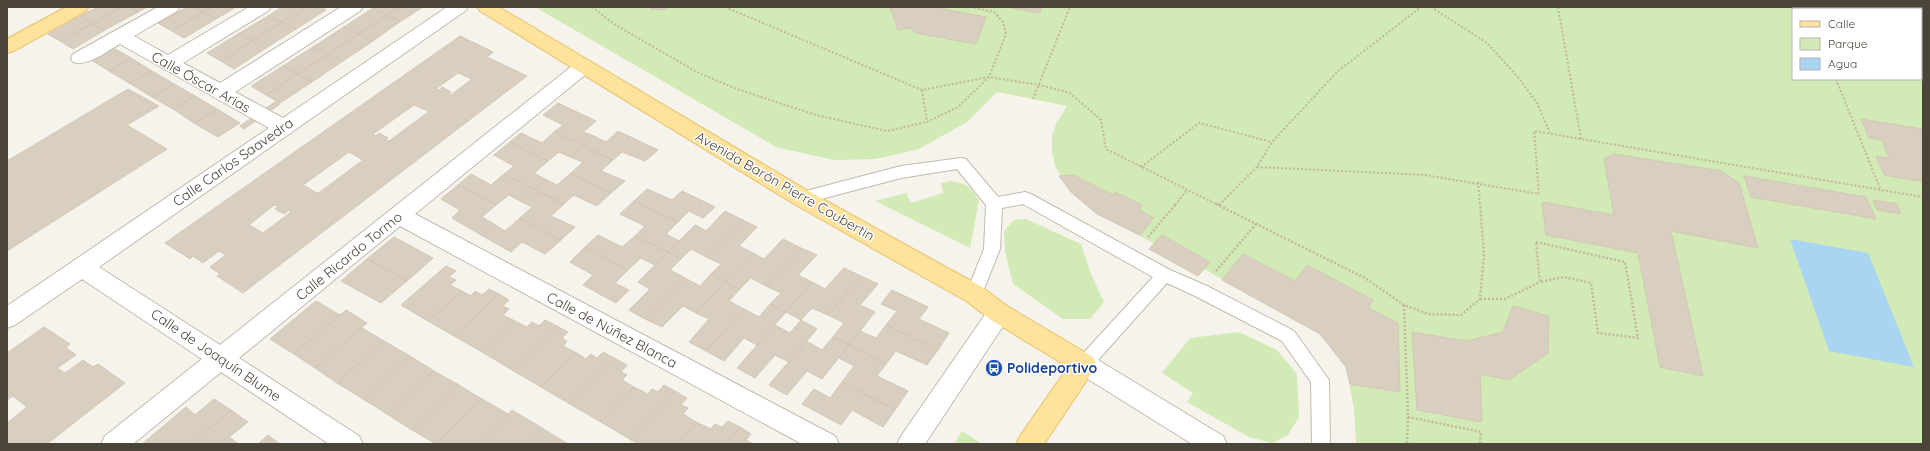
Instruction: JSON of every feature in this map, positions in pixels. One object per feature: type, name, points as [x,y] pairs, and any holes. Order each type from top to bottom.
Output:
[{"type":"main road","points":[[7,47],[80,7]]},
{"type":"main road","name":"Avenida Barón Pierre Coubertin","points":[[486,7],[802,198],[974,294],[999,313],[1084,364]]},
{"type":"main road","points":[[1029,444],[1084,364]]},
{"type":"street","points":[[80,58],[171,7]]},
{"type":"street","points":[[168,63],[262,7]]},
{"type":"street","points":[[220,92],[354,7]]},
{"type":"street","name":"Calle Carlos Saavedra","points":[[7,318],[458,7]]},
{"type":"street","name":"Calle Óscar Arias","points":[[120,36],[283,127]]},
{"type":"street","name":"Calle Ricardo Tormo","points":[[114,444],[584,66]]},
{"type":"street","name":"Calle de Núñez Blanca","points":[[399,216],[826,444]]},
{"type":"street","name":"Calle de Joaquín Blume","points":[[82,267],[350,444]]},
{"type":"street","points":[[910,444],[999,313]]},
{"type":"street","points":[[1084,364],[1214,444]]},
{"type":"lane","points":[[802,198],[901,172],[961,163],[994,204],[992,249],[974,294]]},
{"type":"lane","points":[[994,204],[1025,198],[1164,275],[1201,291],[1288,336],[1320,380],[1321,444]]},
{"type":"lane","points":[[1084,364],[1164,275]]},
{"type":"path","points":[[592,7],[614,24],[699,73],[736,89],[816,115],[887,131],[927,122],[958,107],[989,77],[1006,34],[1003,22],[994,12],[971,7]]},
{"type":"path","points":[[726,7],[922,90],[989,77],[1040,85],[1070,93],[1101,120],[1106,149],[1365,278],[1404,305],[1428,314],[1461,315],[1480,299],[1505,299],[1540,282],[1564,277],[1591,283],[1598,333],[1638,338],[1625,262],[1536,242],[1540,282]]},
{"type":"path","points":[[1033,99],[1040,85],[1070,7]]},
{"type":"path","points":[[1219,205],[1257,167],[1272,142],[1338,71],[1422,7]]},
{"type":"path","points":[[1431,7],[1487,43],[1518,77],[1537,102],[1550,134]]},
{"type":"path","points":[[1558,7],[1581,139]]},
{"type":"path","points":[[1836,80],[1881,190]]},
{"type":"path","points":[[922,90],[927,122]]},
{"type":"path","points":[[1141,167],[1200,122],[1272,142]]},
{"type":"path","points":[[1257,167],[1308,171],[1409,174],[1478,182],[1538,194],[1534,131],[1923,197]]},
{"type":"path","points":[[1478,182],[1484,254],[1480,299]]},
{"type":"path","points":[[1147,239],[1187,190]]},
{"type":"path","points":[[1214,275],[1257,223]]},
{"type":"path","points":[[1404,305],[1408,417],[1407,444]]},
{"type":"path","points":[[1408,417],[1481,432],[1480,444]]},
{"type":"green space","points":[[535,7],[1923,7],[1923,444],[1356,444],[1354,409],[1346,367],[1320,334],[1204,269],[1097,214],[1071,192],[1055,166],[1052,151],[1052,136],[1056,124],[1067,106],[997,92],[967,122],[919,149],[876,159],[834,160],[776,147]]},
{"type":"green space","points":[[951,181],[968,186],[979,200],[970,248],[875,201],[906,193],[911,203],[943,193],[941,183]]},
{"type":"green space","points":[[1026,219],[1081,244],[1091,274],[1104,302],[1090,319],[1063,319],[1013,284],[1005,252],[1004,231],[1014,220]]},
{"type":"green space","points":[[1239,332],[1277,350],[1297,374],[1299,417],[1288,435],[1272,443],[1249,437],[1187,402],[1193,393],[1162,373],[1190,338]]},
{"type":"green space","points":[[962,431],[982,444],[954,444]]},
{"type":"water","points":[[1790,239],[1868,253],[1914,367],[1829,351]]},
{"type":"building","points":[[98,7],[122,7],[92,24],[80,16]]},
{"type":"building","points":[[122,7],[131,7],[138,12],[105,30],[92,24]]},
{"type":"building","points":[[131,7],[147,7],[138,12]]},
{"type":"building","points":[[187,7],[193,7],[203,12],[172,31],[158,23]]},
{"type":"building","points":[[193,7],[212,7],[203,12]]},
{"type":"building","points":[[212,7],[236,7],[216,19],[203,12]]},
{"type":"building","points":[[282,7],[307,7],[282,22],[268,16]]},
{"type":"building","points":[[307,7],[320,7],[326,10],[296,29],[282,22]]},
{"type":"building","points":[[399,7],[387,15],[373,8]]},
{"type":"building","points":[[399,7],[423,7],[401,21],[387,15]]},
{"type":"building","points":[[651,7],[667,7],[666,10],[650,9]]},
{"type":"building","points":[[890,7],[934,7],[986,17],[976,44],[915,33],[912,28],[898,30]]},
{"type":"building","points":[[1005,7],[1042,7],[1040,13]]},
{"type":"building","points":[[373,8],[387,15],[358,34],[344,27]]},
{"type":"building","points":[[203,12],[216,19],[184,38],[172,31]]},
{"type":"building","points":[[387,15],[401,21],[373,41],[358,34]]},
{"type":"building","points":[[80,16],[92,24],[60,41],[48,34]]},
{"type":"building","points":[[268,16],[282,22],[252,41],[238,34]]},
{"type":"building","points":[[282,22],[296,29],[266,48],[252,41]]},
{"type":"building","points":[[92,24],[105,30],[73,49],[60,41]]},
{"type":"building","points":[[344,27],[358,34],[328,54],[313,47]]},
{"type":"building","points":[[238,34],[252,41],[221,61],[207,53]]},
{"type":"building","points":[[358,34],[373,41],[343,61],[328,54]]},
{"type":"building","points":[[460,36],[493,52],[487,57],[527,76],[243,293],[217,276],[220,274],[210,267],[226,255],[219,251],[203,263],[193,256],[190,259],[165,243]],"holes":[[[458,73],[472,79],[451,95],[448,94],[451,92],[442,87],[439,90],[437,88]],[[414,105],[428,111],[389,141],[385,140],[388,138],[379,133],[376,136],[373,134]],[[349,152],[363,160],[320,192],[317,193],[303,185]],[[274,205],[279,206],[275,209],[284,214],[289,210],[291,212],[263,233],[249,225]]]},
{"type":"building","points":[[252,41],[266,48],[234,69],[221,61]]},
{"type":"building","points":[[110,46],[131,58],[109,71],[88,58]]},
{"type":"building","points":[[313,47],[328,54],[297,74],[283,66]]},
{"type":"building","points":[[328,54],[343,61],[312,82],[297,74]]},
{"type":"building","points":[[131,58],[152,71],[129,83],[109,71]]},
{"type":"building","points":[[283,66],[297,74],[266,95],[251,86]]},
{"type":"building","points":[[152,71],[174,84],[152,97],[129,83]]},
{"type":"building","points":[[297,74],[312,82],[280,103],[266,95]]},
{"type":"building","points":[[174,84],[195,96],[173,109],[152,97]]},
{"type":"building","points":[[128,89],[159,106],[127,125],[167,149],[7,251],[7,161]]},
{"type":"building","points":[[195,96],[217,109],[194,123],[173,109]]},
{"type":"building","points":[[275,102],[280,104],[244,129],[240,126]]},
{"type":"building","points":[[558,103],[596,121],[583,132],[594,136],[583,146],[554,132],[563,125],[543,115]]},
{"type":"building","points":[[217,109],[240,123],[218,137],[194,123]]},
{"type":"building","points":[[1861,119],[1923,129],[1923,182],[1884,175],[1876,156],[1889,158],[1882,140],[1869,138]]},
{"type":"building","points":[[618,131],[658,150],[645,161],[622,152],[613,160],[583,146],[594,136],[606,142]]},
{"type":"building","points":[[554,132],[583,146],[570,157],[559,152],[548,161],[510,142],[521,133],[542,143]]},
{"type":"building","points":[[510,142],[548,161],[534,173],[545,179],[534,189],[504,174],[514,166],[494,155]]},
{"type":"building","points":[[583,146],[613,160],[601,171],[625,181],[611,193],[571,173],[583,162],[570,157]]},
{"type":"building","points":[[1614,154],[1721,171],[1739,183],[1758,248],[1671,231],[1703,376],[1660,367],[1638,253],[1546,235],[1542,202],[1614,215],[1604,159]]},
{"type":"building","points":[[571,173],[611,193],[597,206],[574,195],[564,204],[534,189],[545,179],[557,185]]},
{"type":"building","points":[[471,174],[491,185],[504,174],[534,189],[520,201],[509,195],[496,205],[458,185]]},
{"type":"building","points":[[1073,175],[1113,195],[1115,192],[1142,205],[1139,210],[1154,218],[1140,235],[1097,214],[1071,192],[1059,176]]},
{"type":"building","points":[[1744,176],[1866,197],[1876,219],[1751,197]]},
{"type":"building","points":[[458,185],[496,205],[482,217],[494,224],[481,235],[452,218],[460,210],[441,199]]},
{"type":"building","points":[[534,189],[564,204],[551,216],[575,227],[561,240],[520,218],[532,207],[520,201]]},
{"type":"building","points":[[647,189],[672,200],[682,191],[715,207],[703,218],[689,211],[678,222],[634,201]]},
{"type":"building","points":[[1873,200],[1897,204],[1901,214],[1877,210]]},
{"type":"building","points":[[634,201],[678,222],[666,234],[679,241],[668,252],[635,236],[645,226],[620,214]]},
{"type":"building","points":[[725,211],[743,220],[706,257],[691,249],[681,259],[668,252],[695,225],[706,231]]},
{"type":"building","points":[[520,218],[561,240],[545,254],[522,242],[511,252],[481,235],[494,224],[505,231]]},
{"type":"building","points":[[743,220],[757,227],[739,246],[753,253],[725,282],[711,274],[721,264],[706,257]]},
{"type":"building","points":[[598,235],[622,247],[635,236],[668,252],[655,265],[641,258],[628,270],[585,247]]},
{"type":"building","points":[[1162,235],[1210,262],[1198,276],[1149,249]]},
{"type":"building","points":[[394,237],[433,258],[407,281],[367,259]]},
{"type":"building","points":[[783,239],[801,248],[766,286],[751,278],[740,289],[725,282],[753,253],[764,259]]},
{"type":"building","points":[[585,247],[628,270],[615,283],[629,290],[616,303],[583,285],[593,275],[570,262]]},
{"type":"building","points":[[801,248],[817,255],[798,275],[812,282],[786,312],[770,304],[781,293],[766,286]]},
{"type":"building","points":[[668,252],[681,259],[670,270],[685,278],[645,319],[629,310],[650,289],[638,282]]},
{"type":"building","points":[[1243,254],[1295,281],[1307,265],[1373,300],[1368,308],[1398,323],[1400,392],[1350,384],[1346,367],[1320,334],[1222,280]]},
{"type":"building","points":[[367,259],[407,281],[381,303],[341,281]]},
{"type":"building","points":[[446,266],[456,271],[449,277],[456,280],[450,285],[462,291],[428,321],[401,305]]},
{"type":"building","points":[[844,268],[861,276],[828,315],[812,308],[801,320],[786,312],[812,282],[825,289]]},
{"type":"building","points":[[711,274],[725,282],[696,313],[683,306],[662,327],[645,319],[685,278],[700,286]]},
{"type":"building","points":[[861,276],[878,284],[860,305],[875,312],[849,345],[833,337],[844,323],[828,315]]},
{"type":"building","points":[[725,282],[740,289],[729,301],[744,309],[706,351],[689,342],[709,319],[696,313]]},
{"type":"building","points":[[489,289],[499,294],[454,336],[428,321],[462,291],[471,296],[475,291],[482,295]]},
{"type":"building","points":[[892,290],[928,307],[919,319],[949,333],[938,350],[886,325],[897,311],[881,304]]},
{"type":"building","points":[[499,294],[509,300],[503,306],[509,309],[503,315],[515,321],[482,352],[454,336]]},
{"type":"building","points":[[316,301],[340,315],[294,354],[270,339]]},
{"type":"building","points":[[770,304],[786,312],[757,345],[744,338],[724,361],[706,351],[744,309],[759,317]]},
{"type":"building","points":[[1513,306],[1549,316],[1548,353],[1509,380],[1480,374],[1482,422],[1417,410],[1412,332],[1467,341],[1503,332]]},
{"type":"building","points":[[346,310],[367,323],[315,368],[294,354]]},
{"type":"building","points":[[545,320],[557,326],[512,370],[482,352],[515,321],[527,327],[532,322],[539,326]]},
{"type":"building","points":[[801,320],[817,329],[789,362],[775,355],[755,378],[737,368],[775,325],[790,333]]},
{"type":"building","points":[[886,325],[938,350],[927,365],[896,351],[886,364],[849,345],[860,331],[876,338]]},
{"type":"building","points":[[557,326],[568,332],[562,338],[567,341],[563,346],[575,352],[541,387],[512,370]]},
{"type":"building","points":[[44,327],[70,344],[66,348],[76,355],[57,368],[65,373],[83,360],[93,367],[98,364],[125,383],[47,444],[7,444],[7,423],[27,407],[13,396],[7,400],[7,353]]},
{"type":"building","points":[[362,328],[384,341],[337,383],[315,368]]},
{"type":"building","points":[[833,337],[849,345],[822,379],[807,371],[787,395],[769,385],[806,341],[822,350]]},
{"type":"building","points":[[384,341],[410,356],[363,399],[337,383]]},
{"type":"building","points":[[849,345],[886,364],[877,376],[908,391],[895,410],[842,382],[854,366],[839,358]]},
{"type":"building","points":[[575,352],[586,359],[591,354],[597,358],[603,352],[614,358],[570,404],[541,387]]},
{"type":"building","points":[[410,356],[434,371],[387,414],[363,399]]},
{"type":"building","points":[[614,358],[627,365],[621,372],[627,375],[622,380],[634,387],[601,422],[570,404]]},
{"type":"building","points":[[434,371],[459,385],[412,430],[387,414]]},
{"type":"building","points":[[842,382],[895,410],[883,427],[852,410],[841,425],[802,404],[814,389],[830,398]]},
{"type":"building","points":[[459,385],[482,399],[436,444],[412,430]]},
{"type":"building","points":[[664,385],[675,391],[631,440],[601,422],[634,387],[648,394],[652,389],[658,392]]},
{"type":"building","points":[[675,391],[687,398],[681,405],[688,408],[683,414],[696,422],[678,444],[639,444],[631,440]]},
{"type":"building","points":[[214,399],[231,410],[191,444],[142,444],[186,407],[195,415]]},
{"type":"building","points":[[482,399],[508,414],[479,444],[436,444]]},
{"type":"building","points":[[231,410],[248,422],[229,437],[239,444],[191,444]]},
{"type":"building","points":[[512,410],[542,428],[527,444],[479,444]]},
{"type":"building","points":[[728,421],[740,427],[726,444],[678,444],[696,422],[711,429],[715,424],[722,427]]},
{"type":"building","points":[[740,427],[751,434],[746,440],[753,444],[726,444]]},
{"type":"building","points":[[542,428],[568,444],[527,444]]},
{"type":"building","points":[[268,435],[280,444],[258,444]]},
{"type":"place","name":"Polideportivo","points":[[994,368]]}]
